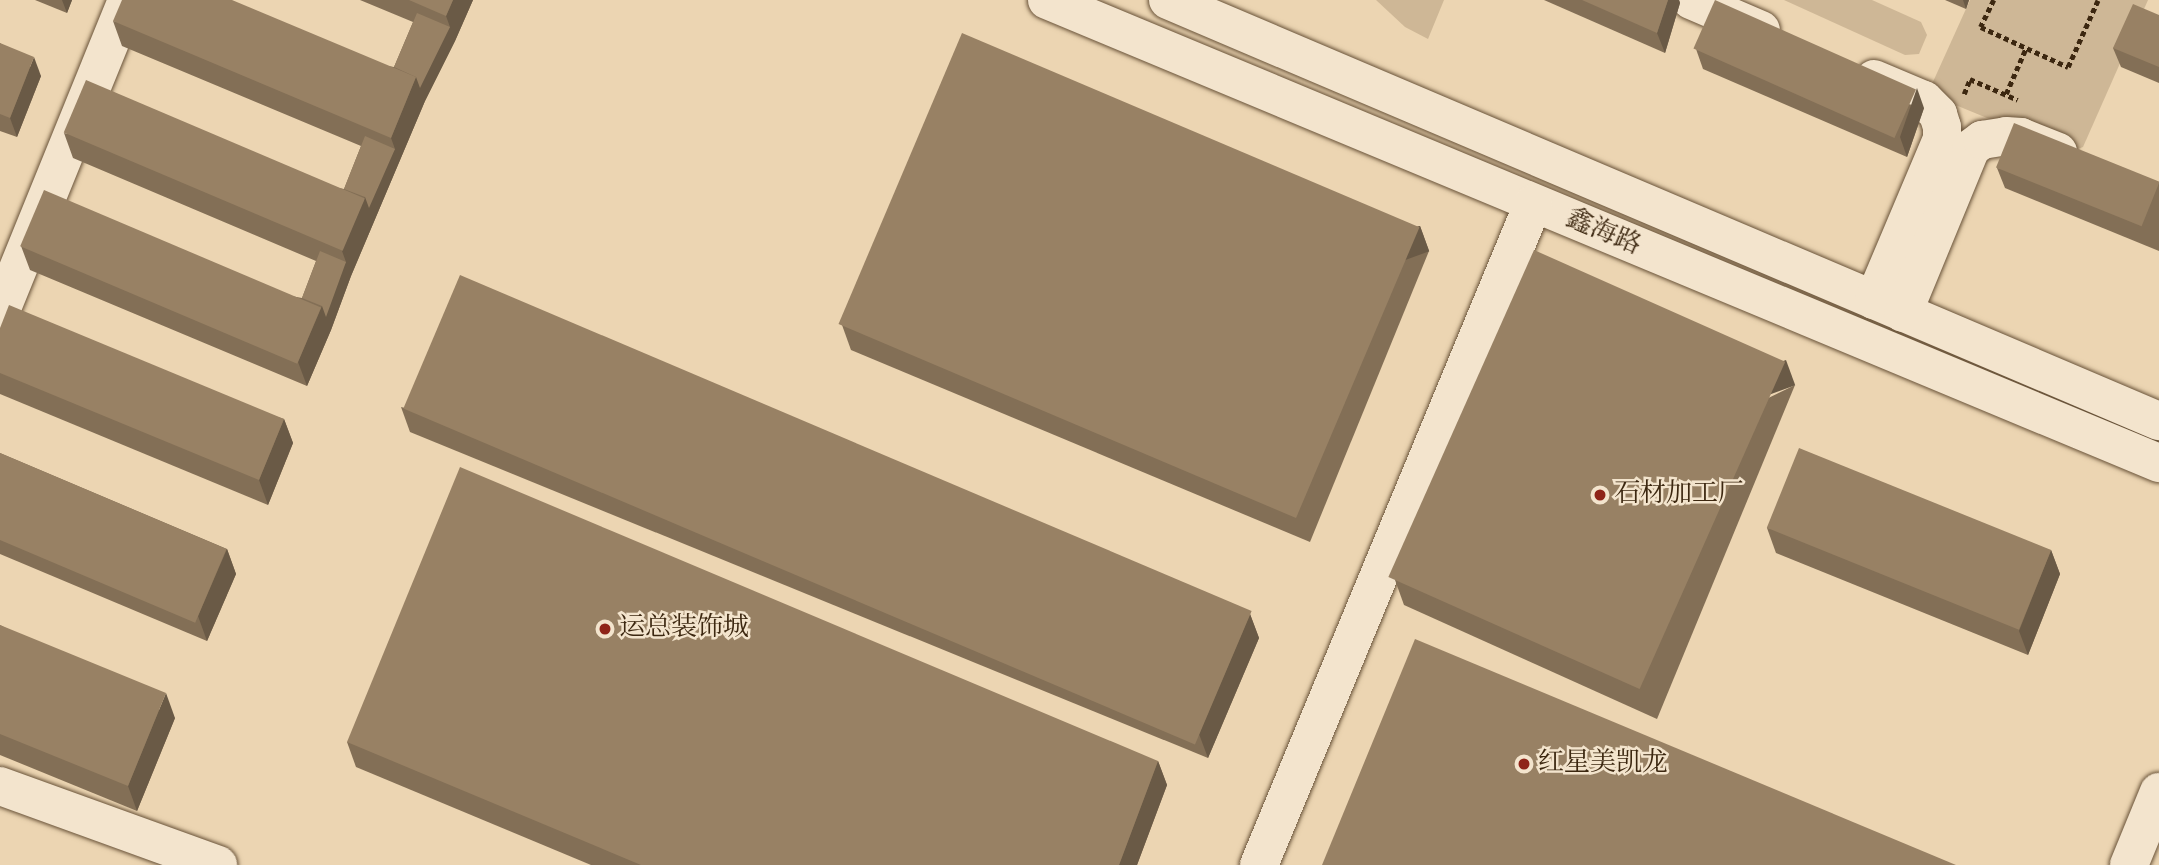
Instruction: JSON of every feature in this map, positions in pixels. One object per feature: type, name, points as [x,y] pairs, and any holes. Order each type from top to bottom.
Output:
[{"type":"street","points":[[0,313],[127,0]]},
{"type":"street","name":"鑫海路","points":[[1047,0],[2159,463]]},
{"type":"street","name":"鑫海路","points":[[1168,0],[2159,421]]},
{"type":"street","points":[[1691,0],[1790,43]]},
{"type":"street","points":[[1839,64],[1924,100],[1938,114],[1942,127],[1942,139],[1889,307]]},
{"type":"street","points":[[1889,307],[1971,148],[1982,140],[2021,137],[2088,164]]},
{"type":"street","points":[[1259,865],[1534,204]]},
{"type":"street","points":[[0,786],[218,865]]},
{"type":"street","points":[[2129,865],[2159,792]]},
{"type":"path","points":[[1994,0],[1981,27],[2068,67],[2098,0]]},
{"type":"path","points":[[2006,94],[2026,48]]},
{"type":"shaded area","points":[[1376,0],[1444,0],[1428,39],[1405,27]]},
{"type":"shaded area","points":[[1784,0],[1872,0],[1921,22],[1927,35],[1919,54],[1905,55]]},
{"type":"shaded area","points":[[1970,0],[2148,0],[2083,147],[2070,152],[1936,97],[1932,84]]},
{"type":"building","points":[[122,0],[232,0],[416,77],[391,138],[113,21]]},
{"type":"building","points":[[409,0],[453,0],[446,16]]},
{"type":"building","points":[[1582,0],[1668,0],[1657,33]]},
{"type":"building","points":[[1715,0],[1916,89],[1894,138],[1693,48]]},
{"type":"building","points":[[2133,4],[2159,15],[2159,67],[2113,48]]},
{"type":"building","points":[[417,13],[450,27],[420,88],[416,77],[394,67]]},
{"type":"building","points":[[962,33],[1419,227],[1296,518],[839,324]]},
{"type":"building","points":[[0,43],[34,57],[10,118],[0,114]]},
{"type":"building","points":[[86,80],[365,198],[343,251],[64,132]]},
{"type":"building","points":[[2014,123],[2159,182],[2142,226],[1996,168]]},
{"type":"building","points":[[365,136],[395,149],[369,208],[365,197],[344,189]]},
{"type":"building","points":[[44,190],[321,308],[297,364],[20,246]]},
{"type":"building","name":"石材加工厂","points":[[1534,250],[1785,362],[1640,689],[1388,577]]},
{"type":"building","points":[[320,251],[346,262],[326,317],[322,306],[302,298]]},
{"type":"building","points":[[460,275],[1252,611],[1195,745],[403,408]]},
{"type":"building","points":[[9,305],[284,419],[259,480],[0,373],[0,328]]},
{"type":"building","points":[[1799,448],[2051,550],[2019,630],[1767,528]]},
{"type":"building","points":[[0,453],[226,549],[195,623],[0,540]]},
{"type":"building","name":"运总装饰城","points":[[460,467],[1158,761],[1119,865],[641,865],[347,742]]},
{"type":"building","points":[[0,625],[166,693],[128,786],[0,734]]},
{"type":"building","name":"红星美凯龙","points":[[1415,639],[1956,865],[1322,865]]},
{"type":"place","name":"石材加工厂","points":[[1600,495]]},
{"type":"place","name":"运总装饰城","points":[[605,629]]},
{"type":"place","name":"红星美凯龙","points":[[1524,764]]}]
